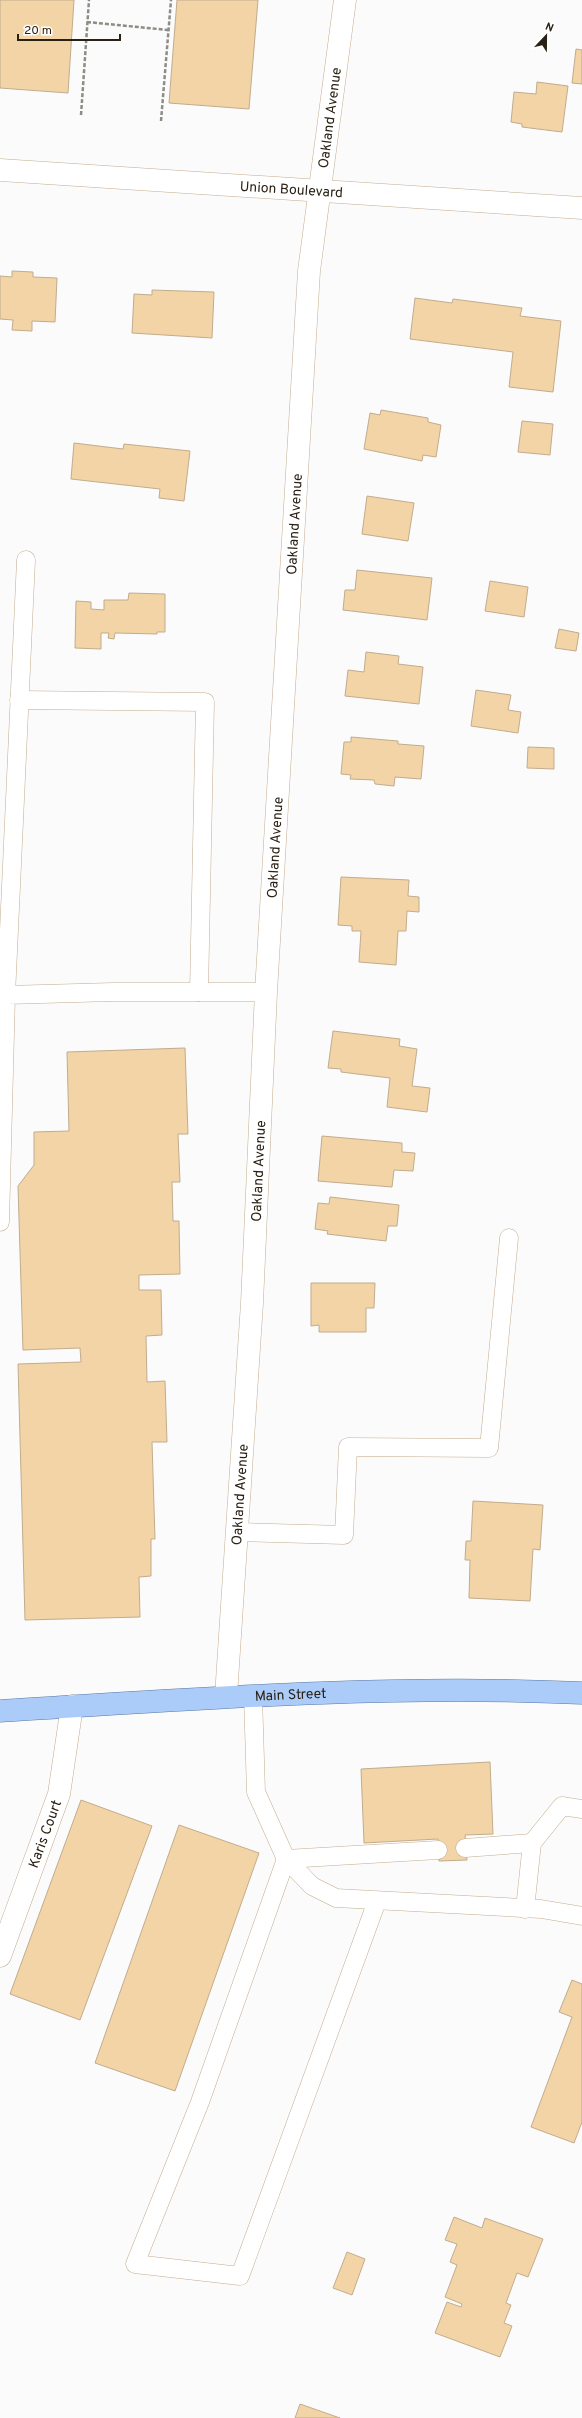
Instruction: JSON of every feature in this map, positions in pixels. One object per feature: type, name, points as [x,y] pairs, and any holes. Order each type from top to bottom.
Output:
[{"type":"main road","name":"Main Street","points":[[0,1711],[226,1696],[521,1690],[582,1693]]},
{"type":"street","name":"Oakland Avenue","points":[[226,1696],[252,1303],[266,992],[309,271],[345,0]]},
{"type":"street","name":"Union Boulevard","points":[[0,170],[582,208]]},
{"type":"street","name":"Karis Court","points":[[0,1956],[59,1794],[72,1706]]},
{"type":"lane","points":[[0,1222],[6,995],[26,560]]},
{"type":"lane","points":[[19,700],[205,702],[199,992]]},
{"type":"lane","points":[[6,995],[113,992],[266,992]]},
{"type":"lane","points":[[237,1532],[344,1535],[348,1447],[489,1448],[509,1238]]},
{"type":"lane","points":[[253,1696],[256,1792],[286,1859],[312,1886],[336,1898],[526,1908],[582,1916]]},
{"type":"lane","points":[[526,1908],[532,1843],[562,1806],[582,1809]]},
{"type":"lane","points":[[465,1848],[532,1843]]},
{"type":"lane","points":[[286,1859],[438,1850]]},
{"type":"lane","points":[[286,1859],[200,2102],[135,2264],[240,2276],[376,1901]]},
{"type":"path","points":[[81,116],[89,0]]},
{"type":"path","points":[[161,121],[171,0]]},
{"type":"path","points":[[87,22],[168,30]]},
{"type":"building","points":[[0,0],[74,0],[68,93],[0,88]]},
{"type":"building","points":[[177,0],[258,0],[249,109],[169,103]]},
{"type":"building","points":[[576,49],[582,50],[582,84],[572,83]]},
{"type":"building","points":[[537,82],[568,86],[562,132],[522,127],[522,124],[511,122],[514,92],[536,94]]},
{"type":"building","points":[[12,271],[33,272],[33,277],[57,278],[55,322],[32,321],[32,331],[12,330],[13,320],[0,319],[0,276],[12,277]]},
{"type":"building","points":[[152,290],[214,292],[212,338],[132,333],[134,294],[152,295]]},
{"type":"building","points":[[415,298],[452,303],[453,299],[522,308],[520,316],[561,321],[553,392],[509,387],[513,352],[410,339]]},
{"type":"building","points":[[381,410],[428,418],[428,422],[441,425],[436,457],[423,455],[422,461],[364,449],[370,413],[380,415]]},
{"type":"building","points":[[522,421],[553,424],[550,455],[518,452]]},
{"type":"building","points":[[74,443],[123,449],[124,444],[190,451],[184,501],[159,498],[160,489],[71,479]]},
{"type":"building","points":[[367,496],[414,503],[408,541],[362,534]]},
{"type":"building","points":[[357,570],[432,578],[427,620],[343,610],[345,590],[355,590]]},
{"type":"building","points":[[490,581],[528,587],[524,617],[485,611]]},
{"type":"building","points":[[129,593],[165,594],[165,632],[157,632],[157,634],[115,633],[114,639],[108,638],[109,633],[101,633],[101,649],[75,648],[76,601],[91,602],[91,609],[104,610],[104,600],[128,600]]},
{"type":"building","points":[[559,629],[579,633],[576,651],[555,648]]},
{"type":"building","points":[[366,652],[399,656],[398,664],[423,667],[419,704],[345,696],[348,670],[364,672]]},
{"type":"building","points":[[476,690],[511,695],[508,710],[521,712],[518,733],[471,726]]},
{"type":"building","points":[[351,737],[398,741],[398,744],[424,746],[421,779],[395,777],[394,786],[375,784],[374,780],[350,779],[351,775],[341,774],[344,742],[351,742]]},
{"type":"building","points":[[528,747],[554,748],[554,769],[527,768]]},
{"type":"building","points":[[341,877],[409,880],[408,896],[419,897],[419,912],[407,911],[406,931],[398,931],[396,965],[359,962],[361,931],[352,931],[352,926],[338,925]]},
{"type":"building","points":[[333,1031],[400,1039],[399,1046],[417,1049],[412,1086],[430,1088],[427,1112],[387,1107],[390,1078],[341,1072],[341,1069],[328,1068]]},
{"type":"building","points":[[185,1048],[188,1134],[178,1134],[180,1182],[172,1182],[173,1221],[179,1221],[180,1274],[139,1275],[139,1290],[161,1290],[162,1335],[146,1336],[147,1382],[165,1381],[167,1442],[152,1442],[155,1539],[151,1539],[151,1576],[139,1577],[140,1617],[25,1620],[18,1364],[81,1362],[80,1348],[23,1350],[18,1186],[34,1165],[34,1132],[69,1131],[67,1052]]},
{"type":"building","points":[[322,1136],[402,1143],[402,1152],[415,1153],[413,1171],[394,1170],[392,1187],[318,1181]]},
{"type":"building","points":[[330,1197],[399,1205],[397,1226],[388,1226],[386,1241],[327,1234],[328,1231],[315,1229],[318,1203],[329,1204]]},
{"type":"building","points":[[311,1283],[375,1283],[374,1308],[366,1308],[366,1332],[319,1332],[319,1325],[311,1326]]},
{"type":"building","points":[[473,1501],[543,1505],[540,1550],[533,1549],[530,1601],[469,1598],[470,1560],[465,1560],[466,1541],[471,1541]]},
{"type":"building","points":[[490,1762],[493,1834],[465,1835],[467,1860],[439,1861],[438,1839],[364,1843],[361,1769]]},
{"type":"building","points":[[81,1800],[152,1826],[80,2020],[10,1994]]},
{"type":"building","points":[[179,1825],[259,1853],[175,2091],[95,2063]]},
{"type":"building","points":[[572,1980],[582,1984],[582,2122],[574,2143],[531,2127],[572,2017],[559,2012]]},
{"type":"building","points":[[454,2217],[482,2228],[485,2218],[543,2239],[528,2277],[517,2273],[506,2303],[511,2305],[504,2323],[512,2326],[500,2357],[435,2333],[447,2302],[461,2307],[462,2304],[445,2297],[457,2265],[450,2262],[457,2244],[445,2240]]},
{"type":"building","points":[[347,2252],[365,2259],[352,2295],[333,2288]]},
{"type":"building","points":[[300,2404],[340,2418],[295,2418]]}]
